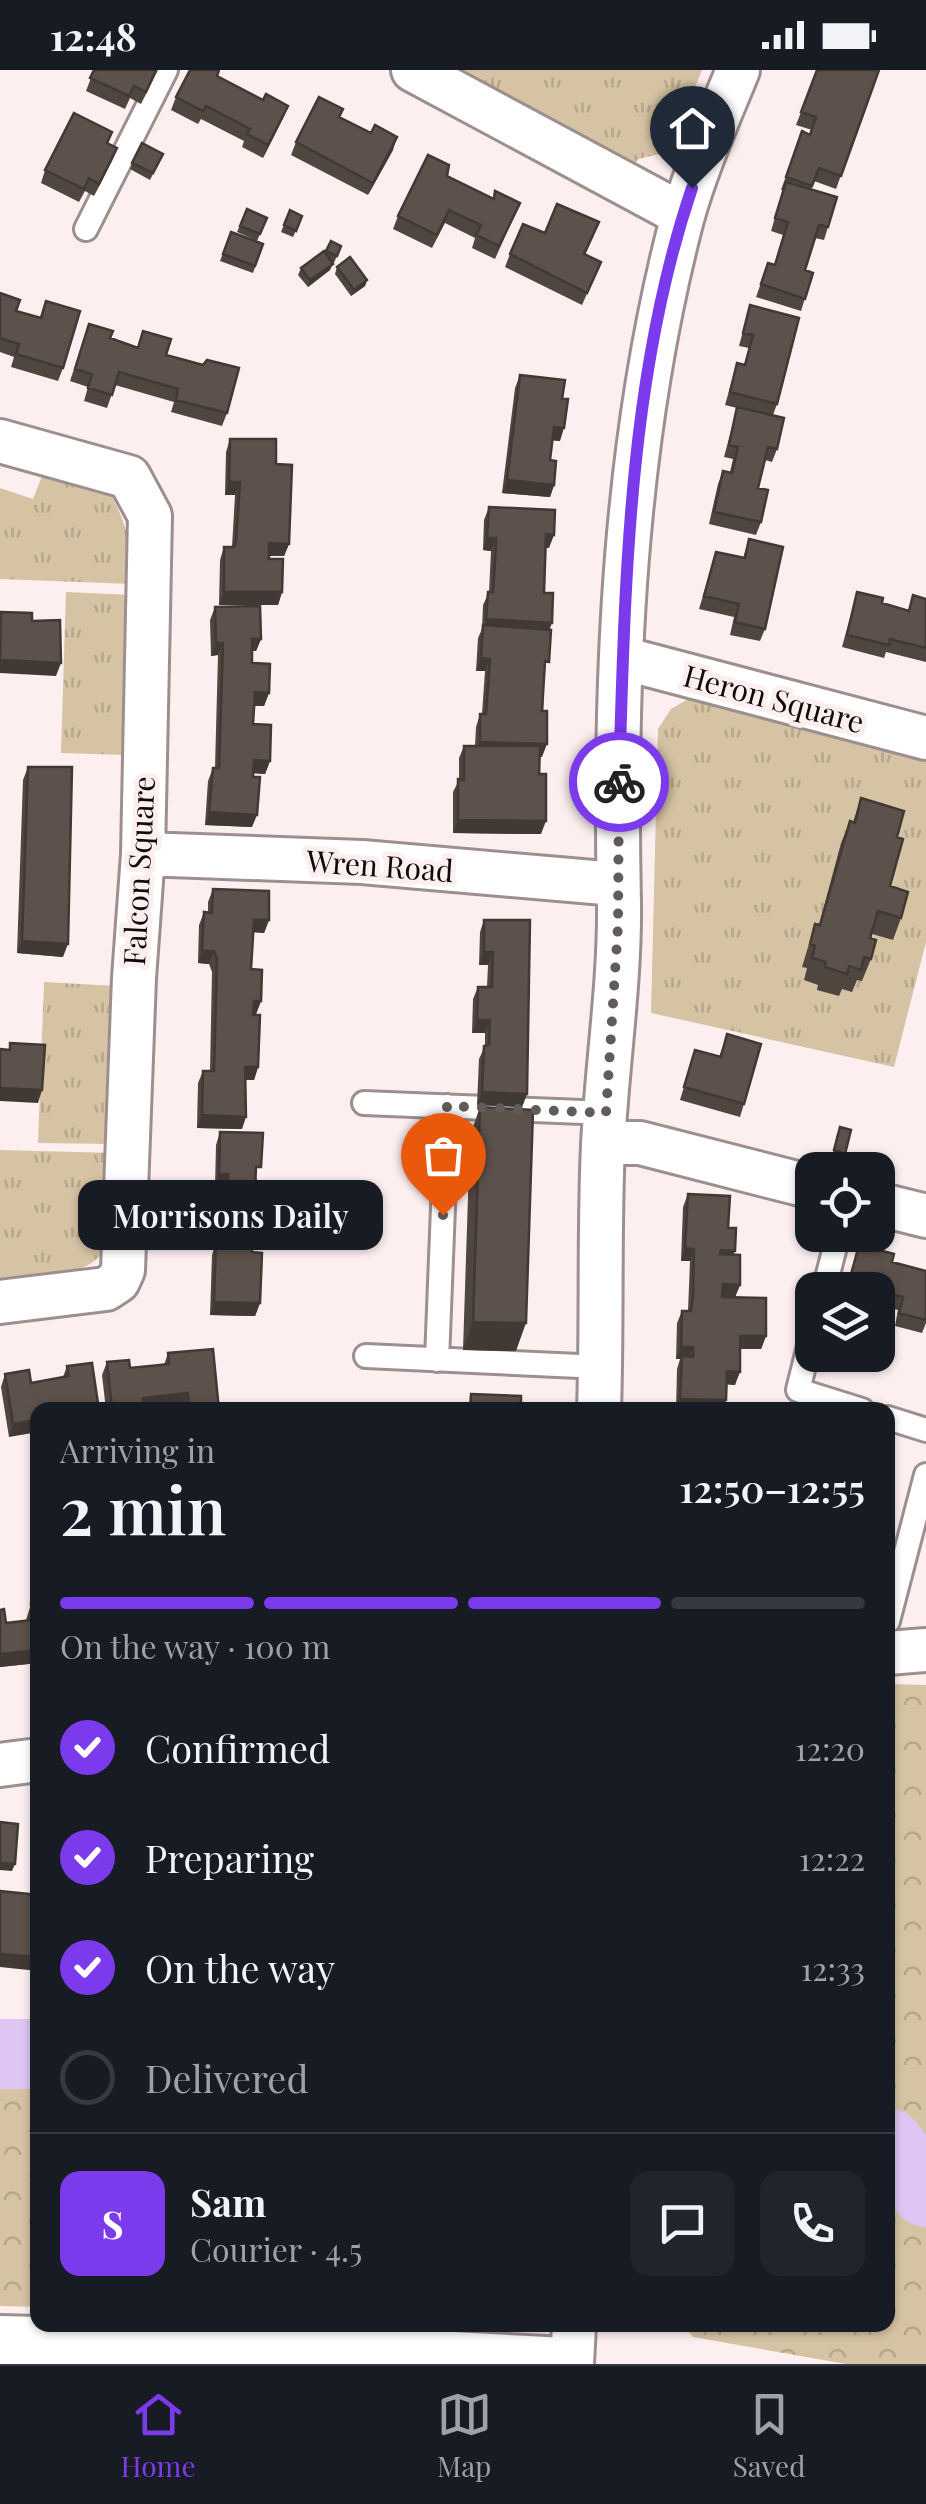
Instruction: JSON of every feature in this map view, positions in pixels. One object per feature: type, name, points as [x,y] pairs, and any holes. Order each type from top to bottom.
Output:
[{"type":"street","points":[[413,70],[683,215]]},
{"type":"street","points":[[600,1402],[605,1128],[618,926],[622,658],[629,536],[659,317],[683,215],[738,70]]},
{"type":"street","name":"Falcon Square","points":[[0,441],[129,477],[150,516],[143,854],[134,978],[123,1270],[118,1281],[106,1288],[0,1302]]},
{"type":"street","name":"Heron Square","points":[[622,658],[926,738]]},
{"type":"street","name":"Wren Road","points":[[143,854],[362,862],[616,884]]},
{"type":"street","points":[[605,1128],[640,1142],[795,1183]]},
{"type":"street","points":[[895,1208],[926,1216]]},
{"type":"street","points":[[895,1653],[926,1650]]},
{"type":"street","points":[[0,1765],[30,1761]]},
{"type":"street","points":[[0,2342],[569,2364],[573,2332]]},
{"type":"lane","points":[[86,229],[166,70]]},
{"type":"lane","points":[[364,1103],[447,1106],[605,1128]]},
{"type":"lane","points":[[437,1360],[447,1106]]},
{"type":"lane","points":[[366,1356],[600,1367]]},
{"type":"lane","points":[[802,1372],[798,1390],[836,1402]]},
{"type":"lane","points":[[895,1420],[926,1430]]},
{"type":"lane","points":[[895,1594],[926,1475]]},
{"type":"green space","points":[[445,70],[702,70],[669,152],[638,159],[634,165]]},
{"type":"green space","points":[[44,471],[110,492],[128,536],[131,584],[0,579],[0,488],[33,499]]},
{"type":"green space","points":[[66,592],[131,595],[127,755],[61,753]]},
{"type":"green space","points":[[695,695],[926,756],[926,942],[894,1067],[651,1013],[658,729],[671,709]]},
{"type":"green space","points":[[44,982],[117,986],[113,1144],[38,1143]]},
{"type":"green space","points":[[0,1150],[114,1153],[105,1246],[94,1261],[55,1276],[0,1285]]},
{"type":"green space","points":[[895,1684],[926,1685],[926,2364],[846,2364],[693,2337],[689,2332],[895,2332]]},
{"type":"green space","points":[[30,2071],[30,2307],[0,2306],[0,2072]]},
{"type":"building","points":[[94,70],[156,70],[146,92],[134,86],[129,96],[90,78]]},
{"type":"building","points":[[190,70],[219,70],[217,76],[263,100],[266,94],[288,106],[268,145],[247,134],[250,129],[206,106],[203,111],[176,97]]},
{"type":"building","points":[[817,70],[879,70],[841,176],[819,168],[812,186],[786,177],[802,131],[810,135],[816,117],[801,112]]},
{"type":"building","points":[[319,97],[343,109],[339,117],[371,133],[375,125],[397,137],[373,183],[296,142]]},
{"type":"building","points":[[74,113],[112,132],[107,143],[117,148],[99,184],[89,178],[84,189],[45,170]]},
{"type":"building","points":[[142,143],[163,154],[153,173],[132,163]]},
{"type":"building","points":[[428,155],[449,165],[447,176],[494,199],[495,191],[520,203],[499,246],[476,235],[481,225],[449,210],[437,235],[398,216]]},
{"type":"building","points":[[786,182],[837,197],[828,227],[819,225],[805,270],[813,273],[805,299],[761,284],[768,263],[775,265],[788,222],[775,218]]},
{"type":"building","points":[[557,204],[599,222],[584,254],[601,262],[587,293],[510,254],[523,224],[545,233]]},
{"type":"building","points":[[247,209],[267,218],[260,234],[240,226]]},
{"type":"building","points":[[290,210],[302,216],[296,231],[284,225]]},
{"type":"building","points":[[231,232],[263,244],[255,266],[223,254]]},
{"type":"building","points":[[331,241],[341,246],[337,256],[326,251]]},
{"type":"building","points":[[324,251],[333,264],[310,280],[301,268]]},
{"type":"building","points":[[350,257],[367,280],[354,290],[337,267]]},
{"type":"building","points":[[0,293],[20,300],[16,311],[41,318],[46,301],[80,311],[63,368],[16,354],[19,344],[0,338]]},
{"type":"building","points":[[750,305],[799,318],[777,404],[730,392],[737,363],[745,365],[753,335],[743,333]]},
{"type":"building","points":[[89,324],[113,331],[110,338],[138,348],[143,331],[171,339],[166,355],[203,365],[207,360],[239,368],[227,413],[176,400],[178,389],[119,372],[112,395],[88,388],[92,374],[75,369]]},
{"type":"building","points":[[520,375],[565,380],[562,399],[568,399],[564,428],[554,427],[550,460],[556,461],[554,485],[507,480]]},
{"type":"building","points":[[737,407],[784,418],[777,449],[768,447],[758,488],[768,490],[761,522],[714,512],[723,471],[732,473],[738,447],[729,445]]},
{"type":"building","points":[[230,439],[276,439],[276,464],[292,465],[289,544],[269,543],[269,559],[283,559],[282,592],[224,592],[224,547],[234,547],[236,541],[240,482],[229,482]]},
{"type":"building","points":[[489,507],[555,510],[554,535],[546,534],[544,593],[553,593],[552,623],[486,619],[488,592],[493,592],[496,545],[496,538],[487,538]]},
{"type":"building","points":[[749,539],[783,547],[765,629],[735,622],[739,604],[704,596],[716,552],[745,558]]},
{"type":"building","points":[[857,592],[883,598],[882,603],[909,611],[913,595],[926,599],[926,648],[890,639],[889,645],[847,635]]},
{"type":"building","points":[[260,606],[261,639],[252,639],[252,663],[270,664],[269,693],[255,692],[253,724],[271,725],[270,761],[254,760],[253,777],[260,777],[257,815],[209,812],[213,768],[219,768],[223,643],[216,643],[215,607]]},
{"type":"building","points":[[1,612],[32,613],[32,621],[60,620],[61,663],[0,660]]},
{"type":"building","points":[[483,625],[551,630],[542,711],[547,711],[547,744],[480,742],[480,714],[486,714],[490,659],[481,658]]},
{"type":"building","points":[[464,746],[540,746],[539,774],[546,774],[546,821],[458,820],[458,779],[464,780]]},
{"type":"building","points":[[28,767],[72,767],[68,944],[22,941]]},
{"type":"building","points":[[861,798],[904,811],[897,837],[903,839],[890,886],[908,892],[901,918],[878,911],[870,938],[876,940],[871,959],[864,957],[861,970],[849,966],[847,974],[812,958],[815,946],[810,944],[815,924],[820,925],[850,821],[855,823]]},
{"type":"building","points":[[213,889],[269,891],[269,920],[254,920],[251,969],[262,970],[261,1001],[254,1001],[253,1015],[260,1015],[258,1067],[245,1067],[246,1117],[202,1115],[203,1071],[214,1071],[217,959],[214,951],[202,951],[204,912],[212,913]]},
{"type":"building","points":[[484,920],[530,920],[527,1094],[482,1092],[484,1046],[489,1045],[490,1020],[477,1020],[478,987],[492,987],[493,952],[484,952]]},
{"type":"building","points":[[727,1034],[761,1044],[744,1104],[684,1087],[695,1050],[721,1057]]},
{"type":"building","points":[[10,1043],[45,1045],[42,1090],[0,1088],[0,1049],[10,1050]]},
{"type":"building","points":[[480,1107],[533,1110],[526,1323],[473,1322]]},
{"type":"building","points":[[840,1127],[851,1130],[846,1152],[834,1150]]},
{"type":"building","points":[[220,1132],[263,1133],[255,1189],[270,1189],[270,1219],[266,1219],[266,1235],[252,1235],[252,1252],[262,1253],[260,1303],[214,1302],[216,1242],[229,1243],[228,1174],[219,1174]]},
{"type":"building","points":[[688,1194],[730,1196],[728,1228],[736,1228],[735,1251],[721,1250],[720,1254],[740,1255],[740,1285],[723,1284],[722,1297],[766,1298],[766,1336],[740,1336],[740,1372],[727,1371],[726,1400],[680,1399],[682,1356],[693,1357],[693,1347],[681,1347],[682,1311],[691,1311],[693,1297],[694,1249],[685,1248]]},
{"type":"building","points":[[857,1252],[894,1254],[892,1262],[926,1271],[926,1320],[899,1313],[903,1297],[895,1295],[895,1272],[852,1272]]},
{"type":"building","points":[[213,1349],[218,1402],[189,1402],[188,1393],[143,1398],[144,1402],[111,1402],[107,1362],[129,1360],[130,1368],[169,1364],[168,1353]]},
{"type":"building","points":[[92,1363],[98,1402],[30,1402],[30,1421],[13,1424],[5,1374],[29,1370],[31,1383],[69,1376],[67,1366]]},
{"type":"building","points":[[471,1394],[521,1396],[521,1402],[470,1402]]},
{"type":"building","points":[[4,1609],[6,1623],[30,1620],[30,1651],[0,1654],[0,1610]]},
{"type":"building","points":[[0,1822],[18,1824],[15,1864],[0,1863]]},
{"type":"building","points":[[0,1891],[30,1894],[30,1956],[0,1954]]},
{"type":"waterway","points":[[0,2054],[30,2054]]},
{"type":"waterway","points":[[895,2152],[926,2192]]},
{"type":"way so far","points":[[443,1215],[447,1106],[606,1113],[618,926],[619,782]]},
{"type":"place","name":"Morrisons Daily","points":[[443,1215]]},
{"type":"route","points":[[619,782],[629,536],[642,420],[659,317],[692,188]]}]
